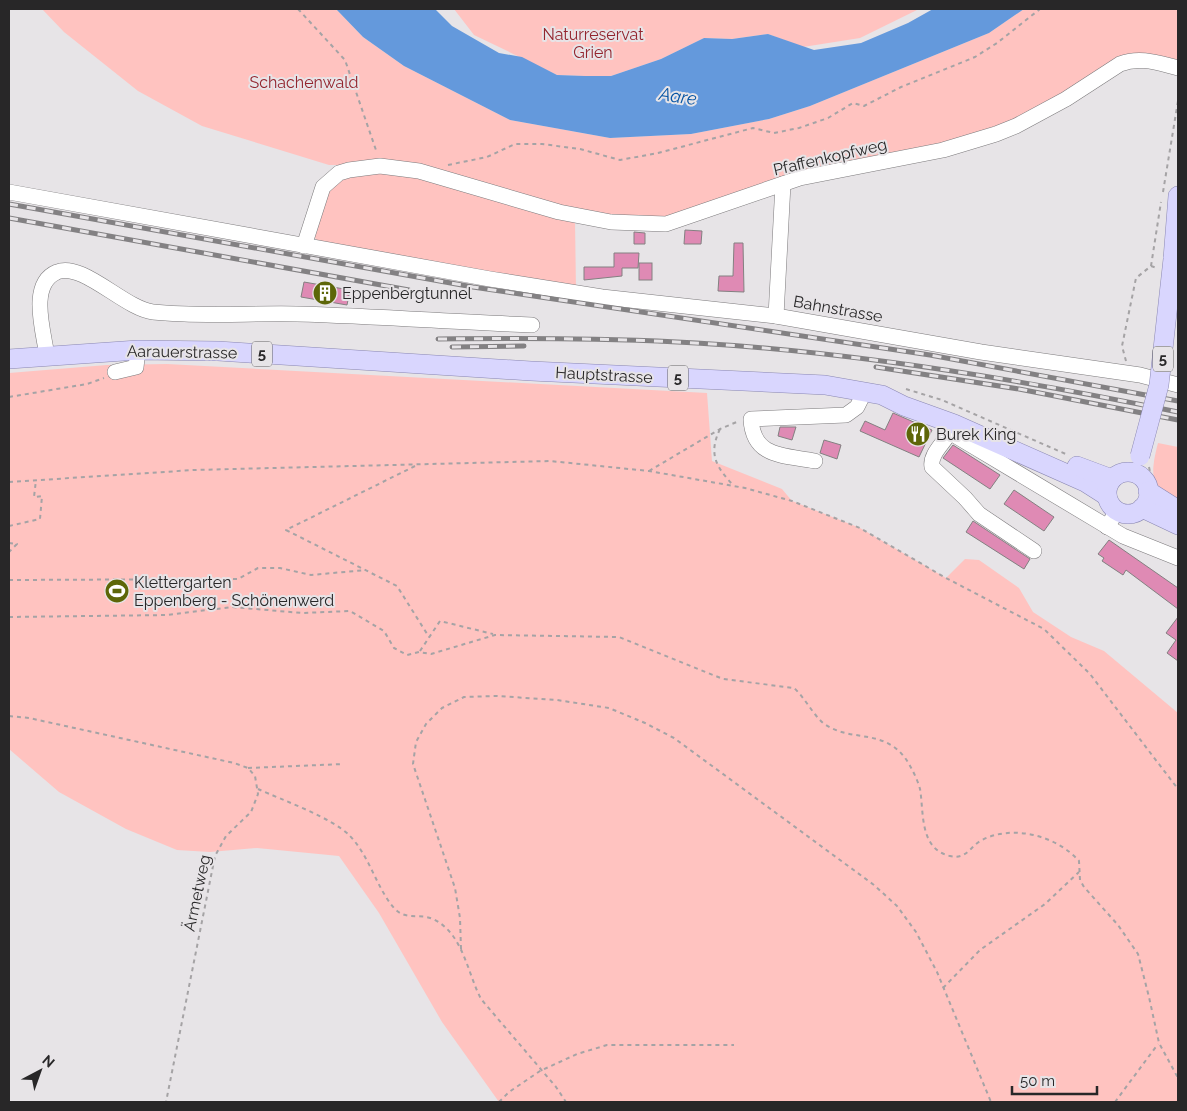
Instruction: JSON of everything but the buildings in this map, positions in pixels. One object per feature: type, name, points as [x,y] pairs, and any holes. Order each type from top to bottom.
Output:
[{"type":"main road","name":"5","points":[[1137,464],[1159,385],[1166,264],[1178,196]]},
{"type":"main road","name":"Aarauerstrasse","points":[[9,359],[138,350],[218,351],[386,362]]},
{"type":"main road","name":"Hauptstrasse","points":[[386,362],[541,372],[806,384],[908,397],[929,404],[1112,495]]},
{"type":"main road","name":"Hauptstrasse","points":[[873,393],[1112,495]]},
{"type":"main road","points":[[1145,499],[1130,513],[1112,495],[1120,473],[1137,464],[1144,480],[1145,499],[1178,525]]},
{"type":"main road","points":[[1145,499],[1178,510]]},
{"type":"street","name":"Pfaffenkopfweg","points":[[304,246],[323,187],[329,180],[344,172],[380,166],[419,171],[517,201],[611,222],[666,224],[678,222],[800,178],[943,150],[996,134],[1016,126],[1066,99],[1120,64],[1129,61],[1156,62],[1178,68]]},
{"type":"street","points":[[776,316],[783,184]]},
{"type":"street","name":"Bahnstrasse","points":[[9,192],[490,279],[602,297],[776,316],[981,352],[1140,375],[1178,385]]},
{"type":"street","points":[[47,356],[40,298],[41,287],[48,278],[57,272],[67,270],[80,274],[148,311],[299,314],[532,326]]},
{"type":"street","points":[[115,372],[136,367],[138,350]]},
{"type":"street","points":[[814,461],[767,451],[754,439],[751,419],[846,415],[873,393]]},
{"type":"street","points":[[1034,550],[979,514],[932,467],[932,459],[953,428],[1122,536],[1178,558]]},
{"type":"street","points":[[1107,527],[1112,495]]},
{"type":"path","points":[[298,9],[345,60],[369,126],[380,166]]},
{"type":"path","points":[[444,165],[487,157],[515,144],[542,144],[580,149],[620,160],[753,128],[774,133],[799,128],[828,118],[853,103],[864,106],[901,87],[975,57],[997,43],[1040,9]]},
{"type":"path","points":[[1151,266],[1178,101]]},
{"type":"path","points":[[1140,375],[1126,363],[1122,346],[1136,278],[1151,266],[1166,264]]},
{"type":"path","points":[[9,397],[87,384],[115,372]]},
{"type":"path","points":[[649,471],[720,429],[736,422],[751,419]]},
{"type":"path","points":[[720,429],[714,442],[714,453],[719,470],[735,486]]},
{"type":"path","points":[[9,482],[194,470],[550,461],[649,471],[735,486],[792,501],[860,528],[946,578],[1044,629],[1090,674],[1178,789]]},
{"type":"path","points":[[418,465],[286,530],[397,586],[430,637]]},
{"type":"path","points":[[9,526],[40,519],[42,496],[34,497],[36,480]]},
{"type":"path","points":[[9,543],[17,544],[9,552]]},
{"type":"path","points":[[9,580],[238,579],[258,568],[280,568],[311,575],[366,570]]},
{"type":"path","points":[[9,617],[167,615],[232,607],[302,612],[350,610],[384,631],[394,648],[407,655],[419,652],[431,654],[495,635]]},
{"type":"path","points":[[419,652],[440,621],[495,635],[620,637],[723,679],[794,688],[823,722],[841,732],[871,736],[892,744],[909,763],[919,787],[925,834],[934,848],[950,856],[966,855],[982,840],[1017,831],[1043,838],[1072,852],[1079,861],[1080,880],[1084,888],[1118,925],[1138,954],[1150,997],[1159,1044],[1178,1078]]},
{"type":"path","points":[[566,1102],[556,1087],[540,1071],[481,999],[472,983],[462,949],[456,888],[413,764],[416,742],[426,724],[442,708],[464,697],[497,696],[558,700],[609,708],[674,738],[874,885],[897,906],[916,932],[943,988],[991,1102]]},
{"type":"path","points":[[9,716],[66,726],[248,768],[343,764]]},
{"type":"path","points":[[248,768],[255,776],[258,789],[336,826],[350,836],[394,909],[402,916],[432,918],[450,932],[462,949]]},
{"type":"path","name":"Ärmetweg","points":[[166,1102],[215,856],[226,836],[251,812],[256,804],[258,789]]},
{"type":"path","points":[[943,988],[980,950],[1045,904],[1080,872]]},
{"type":"path","points":[[1115,1102],[1159,1044]]},
{"type":"path","points":[[500,1102],[509,1092],[540,1071],[577,1054],[607,1045],[734,1045]]},
{"type":"green space","name":"Schachenwald","points":[[42,9],[336,9],[363,37],[404,66],[510,120],[610,138],[691,134],[769,119],[810,106],[989,33],[1024,9],[1178,9],[1178,68],[1139,60],[1016,126],[800,178],[681,217],[615,219],[394,165],[329,165],[202,126],[138,91],[64,32]]},
{"type":"green space","name":"Naturreservat Grien","points":[[454,9],[919,9],[860,38],[803,47],[768,34],[732,39],[704,38],[661,59],[611,76],[585,76],[557,75],[474,35]]},
{"type":"green space","points":[[362,172],[412,173],[575,221],[576,290],[321,244],[313,236],[333,180]]},
{"type":"green space","points":[[167,364],[707,393],[712,461],[782,489],[792,501],[860,528],[946,578],[965,559],[979,560],[1019,588],[1033,612],[1071,637],[1104,651],[1178,713],[1178,1102],[499,1102],[442,1022],[379,913],[339,856],[257,848],[210,852],[177,850],[126,829],[59,792],[9,749],[9,373],[107,365]]},
{"type":"green space","points":[[1158,443],[1178,447],[1178,499],[1168,496],[1156,485],[1153,469]]},
{"type":"water","name":"Aare","points":[[336,9],[435,9],[452,26],[499,53],[522,57],[557,75],[611,76],[661,59],[704,38],[732,39],[768,34],[814,50],[861,43],[908,23],[933,9],[1024,9],[989,33],[810,106],[769,119],[691,134],[610,138],[510,120],[404,66],[363,37]]},
{"type":"railway","points":[[9,204],[473,287],[930,355],[1178,401]]},
{"type":"railway","points":[[9,218],[409,290]]},
{"type":"railway","points":[[438,339],[634,340],[713,344],[806,352],[966,373],[1178,412]]},
{"type":"railway","points":[[452,347],[524,346]]},
{"type":"railway","points":[[876,367],[1019,389],[1178,420]]},
{"type":"place","name":"Eppenbergtunnel","points":[[325,293]]},
{"type":"place","name":"Burek King","points":[[918,434]]},
{"type":"place","name":"Klettergarten Eppenberg - Schönenwerd","points":[[117,591]]}]
